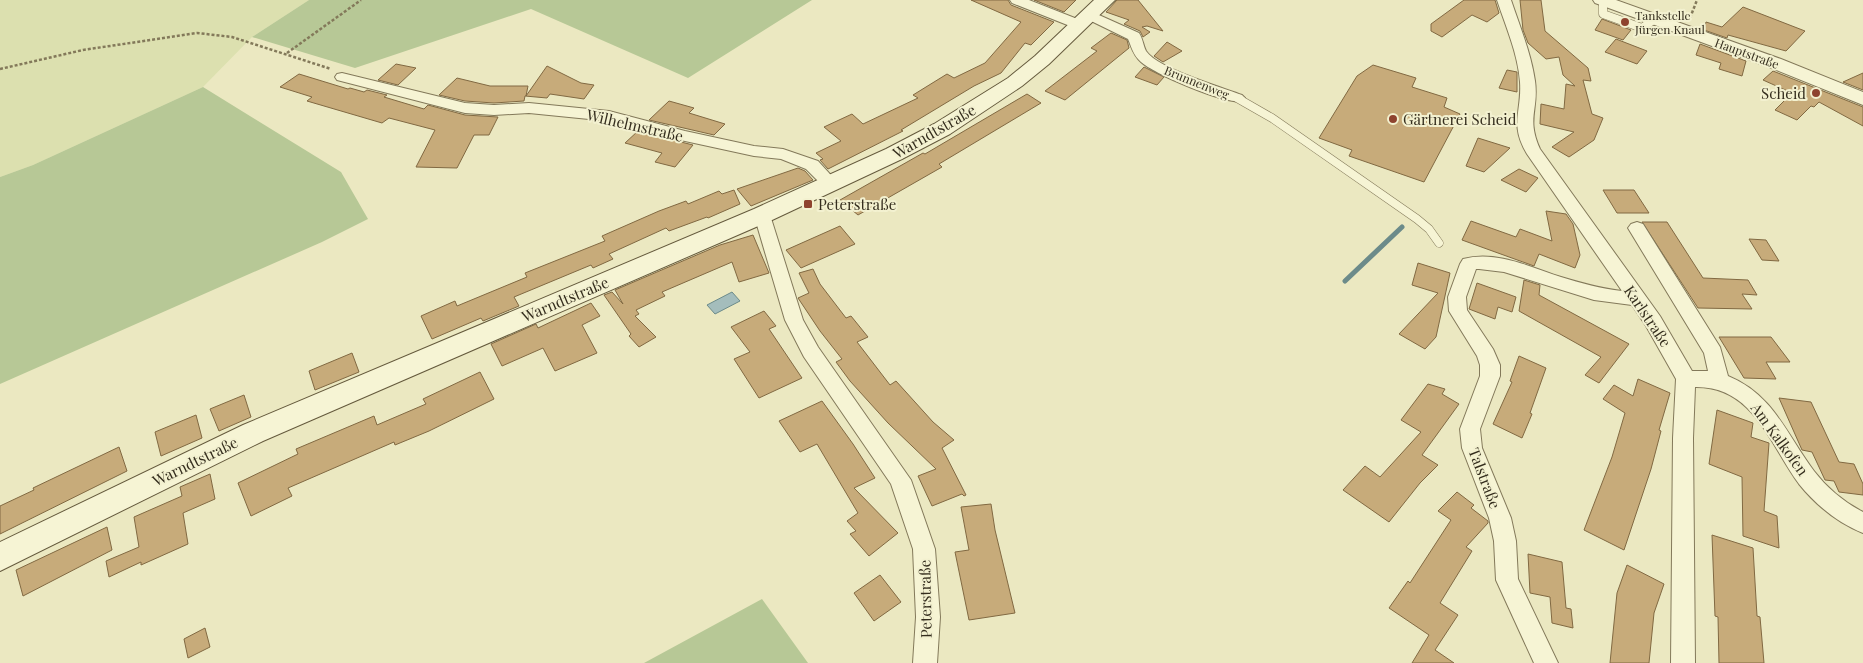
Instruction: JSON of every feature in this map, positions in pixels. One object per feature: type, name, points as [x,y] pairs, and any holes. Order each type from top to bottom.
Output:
[{"type":"main road","name":"Warndtstraße","points":[[0,557],[253,433],[762,215],[831,184],[942,129],[1015,82],[1042,60],[1091,13]]},
{"type":"street","name":"Brunnenweg","points":[[1017,0],[1091,13],[1134,36],[1140,54],[1165,71],[1237,98]]},
{"type":"street","name":"Karlstraße","points":[[1504,0],[1524,57],[1528,84],[1524,124],[1526,135],[1534,150],[1668,343],[1686,378]]},
{"type":"street","name":"Hauptstraße","points":[[1602,3],[1650,22],[1683,30],[1775,63],[1863,99]]},
{"type":"street","name":"Wilhelmstraße","points":[[342,77],[466,108],[494,110],[528,108],[609,116],[685,136],[754,151],[783,154],[812,166],[831,184]]},
{"type":"street","name":"Peterstraße","points":[[762,215],[794,320],[811,352],[900,480],[924,549],[928,617],[924,663]]},
{"type":"street","points":[[1637,228],[1668,280],[1691,312],[1713,352],[1720,380]]},
{"type":"street","name":"Talstraße","points":[[1546,663],[1507,580],[1505,541],[1500,518],[1472,448],[1470,429],[1490,376],[1490,365],[1486,354],[1458,311],[1457,297],[1469,264],[1481,261],[1494,262],[1569,287],[1619,298],[1637,299]]},
{"type":"street","points":[[1683,663],[1683,438],[1686,378]]},
{"type":"street","name":"Am Kalkofen","points":[[1686,378],[1720,380],[1740,390],[1757,404],[1776,430],[1800,469],[1826,499],[1863,523]]},
{"type":"lane","points":[[1237,98],[1272,118],[1418,219],[1429,228],[1439,243]]},
{"type":"path","points":[[286,54],[360,0]]},
{"type":"path","points":[[1683,30],[1697,0]]},
{"type":"path","points":[[0,69],[83,50],[197,33],[232,37],[337,71],[342,77]]},
{"type":"green space","points":[[0,0],[309,0],[252,37],[203,87],[33,165],[0,177]]},
{"type":"green space","points":[[309,0],[812,0],[688,78],[531,9],[355,68],[252,37]]},
{"type":"green space","points":[[203,87],[341,172],[368,219],[322,242],[0,384],[0,177],[33,165]]},
{"type":"green space","points":[[762,599],[808,663],[644,663]]},
{"type":"water","points":[[732,292],[740,301],[715,314],[707,305]]},
{"type":"building","points":[[971,0],[1008,0],[1011,5],[1054,22],[1031,45],[1025,43],[1001,73],[974,86],[901,130],[903,131],[828,169],[820,160],[823,159],[816,153],[841,141],[824,127],[852,114],[863,124],[918,98],[913,95],[947,74],[954,78],[985,63],[1021,22]]},
{"type":"building","points":[[1034,0],[1076,0],[1064,12]]},
{"type":"building","points":[[1117,0],[1138,0],[1163,31],[1147,26],[1142,27],[1150,32],[1143,37],[1140,31],[1124,24],[1129,20],[1106,12]]},
{"type":"building","points":[[1464,0],[1495,0],[1499,13],[1487,22],[1472,15],[1442,37],[1431,31],[1431,24]]},
{"type":"building","points":[[1520,0],[1541,0],[1545,31],[1588,68],[1591,81],[1583,80],[1592,114],[1603,118],[1594,140],[1569,157],[1552,147],[1574,132],[1540,124],[1541,104],[1564,109],[1566,84],[1575,86],[1563,75],[1559,57],[1546,59],[1528,43],[1523,30]]},
{"type":"building","points":[[1743,7],[1805,31],[1786,51],[1728,35],[1727,38],[1704,30],[1706,22],[1722,27]]},
{"type":"building","points":[[1602,19],[1631,30],[1623,40],[1595,30]]},
{"type":"building","points":[[1111,33],[1127,40],[1129,48],[1065,100],[1045,91],[1097,51],[1091,48]]},
{"type":"building","points":[[1616,39],[1647,51],[1637,64],[1605,52]]},
{"type":"building","points":[[1167,42],[1182,51],[1163,62],[1154,56]]},
{"type":"building","points":[[1700,44],[1746,61],[1742,76],[1719,69],[1721,63],[1696,55]]},
{"type":"building","points":[[396,64],[416,68],[398,85],[378,80]]},
{"type":"building","points":[[1373,65],[1416,78],[1412,87],[1447,98],[1444,107],[1460,114],[1424,182],[1349,156],[1352,150],[1319,138],[1357,76]]},
{"type":"building","points":[[547,66],[581,83],[594,85],[584,99],[550,94],[547,98],[525,96],[524,101],[494,103],[465,101],[439,95],[457,78],[490,86],[528,86],[526,96]]},
{"type":"building","points":[[1144,67],[1164,77],[1157,85],[1135,77]]},
{"type":"building","points":[[1507,70],[1517,72],[1517,92],[1499,88]]},
{"type":"building","points":[[1773,71],[1863,107],[1863,126],[1819,102],[1814,107],[1811,106],[1797,120],[1775,110],[1792,93],[1763,80]]},
{"type":"building","points":[[1863,73],[1863,90],[1843,82]]},
{"type":"building","points":[[299,74],[348,89],[364,92],[367,90],[387,95],[384,97],[424,109],[428,105],[465,115],[498,117],[489,135],[474,135],[457,168],[416,167],[435,130],[389,118],[382,123],[307,101],[312,97],[280,87]]},
{"type":"building","points":[[1027,94],[1041,103],[939,164],[942,167],[858,215],[840,200],[923,153],[925,154]]},
{"type":"building","points":[[669,101],[694,108],[689,113],[725,124],[714,135],[649,120]]},
{"type":"building","points":[[638,131],[693,145],[675,167],[655,162],[662,153],[625,143]]},
{"type":"building","points":[[1478,138],[1510,148],[1484,172],[1466,166]]},
{"type":"building","points":[[798,168],[805,171],[813,180],[751,206],[737,189]]},
{"type":"building","points":[[1519,169],[1538,178],[1526,192],[1501,180]]},
{"type":"building","points":[[734,190],[740,204],[708,218],[669,231],[666,228],[609,254],[613,259],[593,268],[591,265],[514,297],[519,306],[483,321],[481,318],[432,339],[421,316],[455,301],[457,306],[527,277],[525,273],[605,241],[602,236],[659,211],[686,201],[688,204],[719,191],[722,194]]},
{"type":"building","points":[[1603,190],[1634,190],[1649,213],[1617,213]]},
{"type":"building","points":[[1546,211],[1566,214],[1573,224],[1580,255],[1575,268],[1539,254],[1534,266],[1462,240],[1471,221],[1516,237],[1520,229],[1552,241]]},
{"type":"building","points":[[1642,222],[1667,222],[1703,278],[1748,280],[1757,295],[1742,294],[1752,309],[1698,308]]},
{"type":"building","points":[[840,226],[855,244],[801,268],[786,250]]},
{"type":"building","points":[[753,235],[769,273],[739,282],[732,262],[662,292],[665,296],[636,310],[639,314],[635,316],[656,337],[639,347],[629,336],[631,334],[604,295],[612,292],[623,304],[615,290],[720,245]]},
{"type":"building","points":[[1749,239],[1766,240],[1779,261],[1762,260]]},
{"type":"building","points":[[1418,263],[1450,273],[1436,337],[1425,349],[1399,334],[1438,293],[1412,285]]},
{"type":"building","points":[[813,269],[820,284],[846,318],[851,316],[868,337],[857,342],[890,385],[896,381],[933,422],[954,440],[942,448],[966,495],[962,494],[932,506],[918,476],[936,469],[888,423],[850,381],[836,362],[842,359],[798,298],[809,293],[799,273]]},
{"type":"building","points":[[1524,280],[1540,285],[1539,295],[1629,344],[1599,383],[1585,375],[1601,357],[1519,311]]},
{"type":"building","points":[[1477,283],[1516,297],[1512,312],[1498,307],[1495,319],[1469,309]]},
{"type":"building","points":[[591,303],[600,316],[582,325],[597,353],[555,371],[543,348],[502,366],[491,344],[536,324],[538,328]]},
{"type":"building","points":[[764,311],[776,326],[769,329],[802,378],[759,398],[734,359],[750,352],[731,327]]},
{"type":"building","points":[[1719,337],[1771,337],[1790,362],[1766,362],[1776,379],[1744,378]]},
{"type":"building","points":[[352,353],[359,372],[315,390],[309,371]]},
{"type":"building","points":[[1519,356],[1546,368],[1530,413],[1532,414],[1522,438],[1493,424],[1512,382],[1510,381]]},
{"type":"building","points":[[480,372],[494,399],[429,431],[395,445],[394,442],[288,488],[292,496],[251,516],[238,483],[298,454],[296,449],[374,416],[377,425],[426,404],[423,399]]},
{"type":"building","points":[[1638,379],[1670,393],[1659,430],[1661,431],[1651,469],[1624,550],[1584,530],[1612,457],[1625,413],[1603,399],[1614,385],[1633,396]]},
{"type":"building","points":[[1428,384],[1445,389],[1442,394],[1459,404],[1422,455],[1438,465],[1420,483],[1389,522],[1343,490],[1365,466],[1380,477],[1421,432],[1401,420]]},
{"type":"building","points":[[244,395],[251,417],[219,431],[210,409]]},
{"type":"building","points":[[1779,398],[1811,402],[1839,462],[1854,464],[1863,484],[1863,495],[1839,492],[1834,481],[1825,480],[1812,452],[1802,450]]},
{"type":"building","points":[[822,401],[875,478],[854,488],[898,533],[869,556],[850,534],[856,531],[847,521],[858,513],[817,444],[800,452],[779,421]]},
{"type":"building","points":[[1717,410],[1753,423],[1751,437],[1769,443],[1764,511],[1777,516],[1779,548],[1743,536],[1742,477],[1709,464]]},
{"type":"building","points":[[196,415],[202,438],[161,456],[155,432]]},
{"type":"building","points":[[119,447],[127,471],[0,534],[0,506]]},
{"type":"building","points":[[210,474],[215,499],[183,513],[188,544],[141,565],[141,562],[109,577],[106,561],[139,547],[134,517],[182,496],[180,487]]},
{"type":"building","points":[[1457,492],[1474,505],[1471,508],[1488,523],[1466,547],[1472,551],[1440,603],[1458,615],[1435,650],[1454,663],[1412,663],[1429,635],[1389,608],[1408,581],[1410,583],[1451,520],[1438,511]]},
{"type":"building","points":[[991,504],[995,530],[1015,613],[969,620],[955,552],[969,550],[961,507]]},
{"type":"building","points":[[107,527],[112,550],[23,596],[16,570]]},
{"type":"building","points":[[1712,535],[1753,548],[1757,616],[1760,617],[1764,663],[1719,663],[1718,617],[1715,616]]},
{"type":"building","points":[[1528,554],[1562,562],[1566,608],[1571,609],[1573,628],[1552,623],[1550,597],[1530,593]]},
{"type":"building","points":[[1627,565],[1664,584],[1654,613],[1649,663],[1610,663],[1617,593]]},
{"type":"building","points":[[880,575],[901,602],[874,621],[854,593]]},
{"type":"building","points":[[205,628],[210,647],[188,658],[184,639]]},
{"type":"waterway","points":[[1345,281],[1402,227]]},
{"type":"place","name":"Tankstelle Jürgen Knaul","points":[[1625,22]]},
{"type":"place","name":"Scheid","points":[[1816,93]]},
{"type":"place","name":"Gärtnerei Scheid","points":[[1393,119]]},
{"type":"place","name":"Peterstraße","points":[[808,204]]}]
